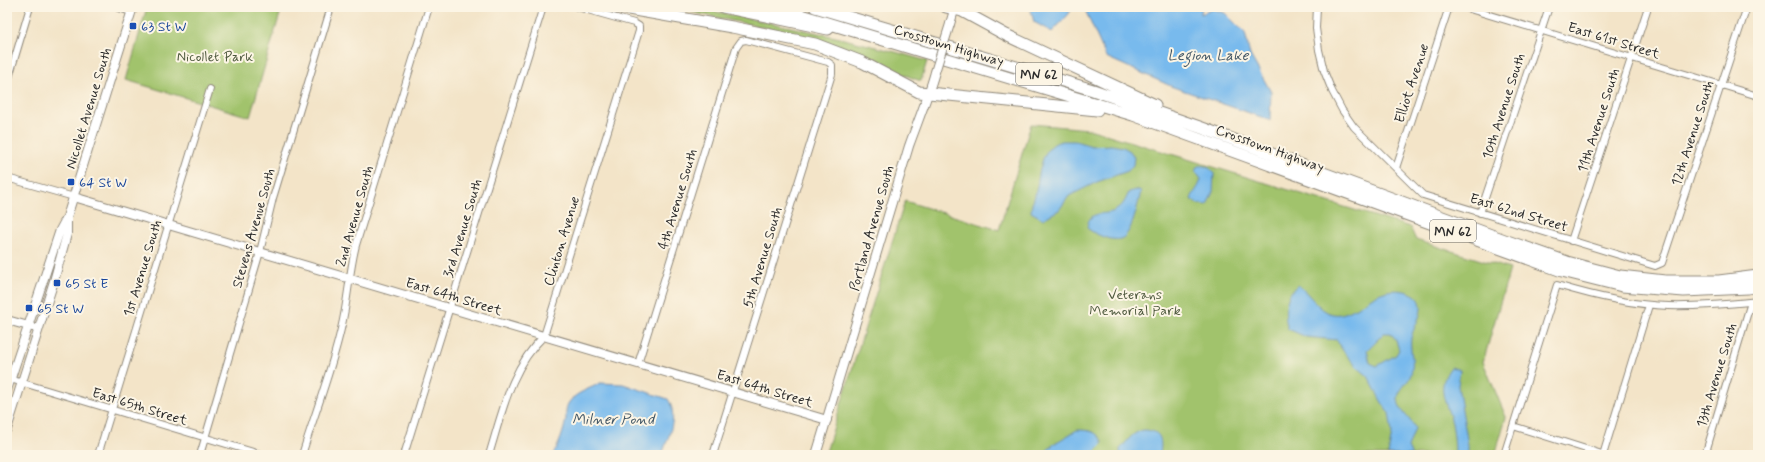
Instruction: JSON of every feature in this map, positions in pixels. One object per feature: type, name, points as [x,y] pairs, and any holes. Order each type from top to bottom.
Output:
[{"type":"highway","points":[[617,7],[732,27],[815,44],[862,62],[920,92],[1134,115]]},
{"type":"highway","points":[[657,7],[719,22],[732,27]]},
{"type":"highway","points":[[723,7],[853,35],[869,37]]},
{"type":"highway","name":"Crosstown Highway","points":[[774,7],[855,30],[869,37],[1134,115],[1562,271],[1622,286],[1684,291],[1758,286]]},
{"type":"highway","name":"Crosstown Highway","points":[[815,7],[1094,90],[1567,262],[1620,276],[1665,281],[1719,281],[1758,276]]},
{"type":"highway","points":[[952,8],[1202,128]]},
{"type":"main road","name":"Portland Avenue South","points":[[816,455],[909,146],[929,92],[950,24],[952,8]]},
{"type":"main road","name":"Nicollet Avenue South","points":[[7,390],[60,230],[67,217],[74,197],[132,9]]},
{"type":"main road","name":"East 64th Street","points":[[74,197],[827,420]]},
{"type":"main road","name":"Nicollet Avenue South","points":[[7,429],[67,234],[67,217]]},
{"type":"main road","points":[[7,320],[38,329]]},
{"type":"street","points":[[7,84],[30,7]]},
{"type":"street","points":[[116,7],[132,9]]},
{"type":"street","name":"Stevens Avenue South","points":[[200,455],[260,252],[271,205],[331,7]]},
{"type":"street","name":"2nd Avenue South","points":[[302,455],[341,332],[347,306],[349,278],[356,245],[429,7]]},
{"type":"street","name":"3rd Avenue South","points":[[404,455],[543,7]]},
{"type":"street","name":"Clinton Avenue","points":[[489,455],[512,381],[538,342],[544,336],[639,31],[639,26],[577,7]]},
{"type":"street","name":"East 62nd Street","points":[[1317,7],[1316,28],[1324,71],[1342,110],[1354,128],[1423,194],[1480,213],[1655,266],[1660,265]]},
{"type":"street","name":"Elliot Avenue","points":[[1396,168],[1450,7]]},
{"type":"street","name":"East 61st Street","points":[[1463,7],[1720,86],[1758,96]]},
{"type":"street","name":"10th Avenue South","points":[[1480,213],[1549,7]]},
{"type":"street","name":"11th Avenue South","points":[[1571,240],[1648,7]]},
{"type":"street","name":"12th Avenue South","points":[[1660,265],[1662,263],[1747,7]]},
{"type":"street","name":"4th Avenue South","points":[[638,364],[736,48],[741,42],[746,40],[809,56],[828,62],[832,65]]},
{"type":"street","name":"5th Avenue South","points":[[712,455],[832,74],[832,65]]},
{"type":"street","name":"1st Avenue South","points":[[98,455],[210,89]]},
{"type":"street","points":[[7,178],[74,197]]},
{"type":"street","points":[[1504,455],[1557,285],[1602,297],[1649,305],[1699,306],[1758,301]]},
{"type":"street","name":"13th Avenue South","points":[[1705,455],[1751,302]]},
{"type":"street","points":[[1513,426],[1604,455],[1649,305]]},
{"type":"street","name":"East 65th Street","points":[[10,379],[263,455]]},
{"type":"green space","name":"Nicollet Park","points":[[147,7],[282,7],[250,117],[126,80]]},
{"type":"green space","points":[[679,7],[692,7],[810,31],[927,61],[921,81],[840,46],[800,35],[699,14],[679,9]]},
{"type":"green space","name":"Veterans Memorial Park","points":[[1031,124],[1089,129],[1410,227],[1416,240],[1510,269],[1483,362],[1506,417],[1495,455],[825,455],[905,201],[999,230]]},
{"type":"water","points":[[1030,7],[1073,7],[1068,15],[1052,32],[1034,22]]},
{"type":"water","name":"Legion Lake","points":[[1090,7],[1202,7],[1201,14],[1213,9],[1225,13],[1245,33],[1250,55],[1271,92],[1270,120],[1173,87],[1106,57],[1086,12]]},
{"type":"water","points":[[1062,141],[1075,141],[1092,146],[1111,145],[1123,147],[1130,151],[1134,157],[1133,165],[1128,171],[1097,182],[1069,196],[1059,210],[1043,219],[1031,212],[1043,158],[1054,144]]},
{"type":"water","points":[[1198,166],[1207,167],[1214,173],[1213,192],[1207,205],[1198,204],[1191,199],[1201,179],[1195,171]]},
{"type":"water","points":[[1136,190],[1141,192],[1131,226],[1124,237],[1119,239],[1110,239],[1098,235],[1087,228],[1088,222],[1094,215],[1116,210],[1125,200],[1129,192]]},
{"type":"water","points":[[1298,285],[1319,306],[1328,312],[1336,314],[1352,310],[1376,295],[1394,290],[1412,293],[1420,301],[1421,310],[1411,338],[1412,371],[1409,380],[1398,397],[1401,408],[1415,428],[1408,448],[1412,455],[1388,455],[1392,433],[1389,413],[1368,376],[1356,366],[1340,347],[1337,340],[1306,337],[1288,329],[1286,323],[1286,305],[1290,294]],"holes":[[[1384,333],[1391,333],[1396,340],[1399,350],[1396,355],[1377,366],[1370,363],[1367,350]]]},
{"type":"water","points":[[1451,367],[1460,370],[1458,386],[1468,445],[1468,455],[1455,455],[1452,423],[1443,395],[1446,375]]},
{"type":"water","name":"Milner Pond","points":[[600,383],[623,384],[668,399],[673,413],[673,420],[662,455],[552,455],[557,448],[563,433],[568,403],[576,395]]},
{"type":"water","points":[[1077,430],[1093,432],[1099,436],[1103,443],[1091,455],[1042,455],[1055,443]]},
{"type":"water","points":[[1143,430],[1149,430],[1157,434],[1161,440],[1160,455],[1120,455],[1120,449],[1130,438],[1135,433]]},
{"type":"place","name":"63 St W","points":[[133,26]]},
{"type":"place","name":"64 St W","points":[[71,182]]},
{"type":"place","name":"65 St E","points":[[57,283]]},
{"type":"place","name":"65 St W","points":[[29,308]]}]
